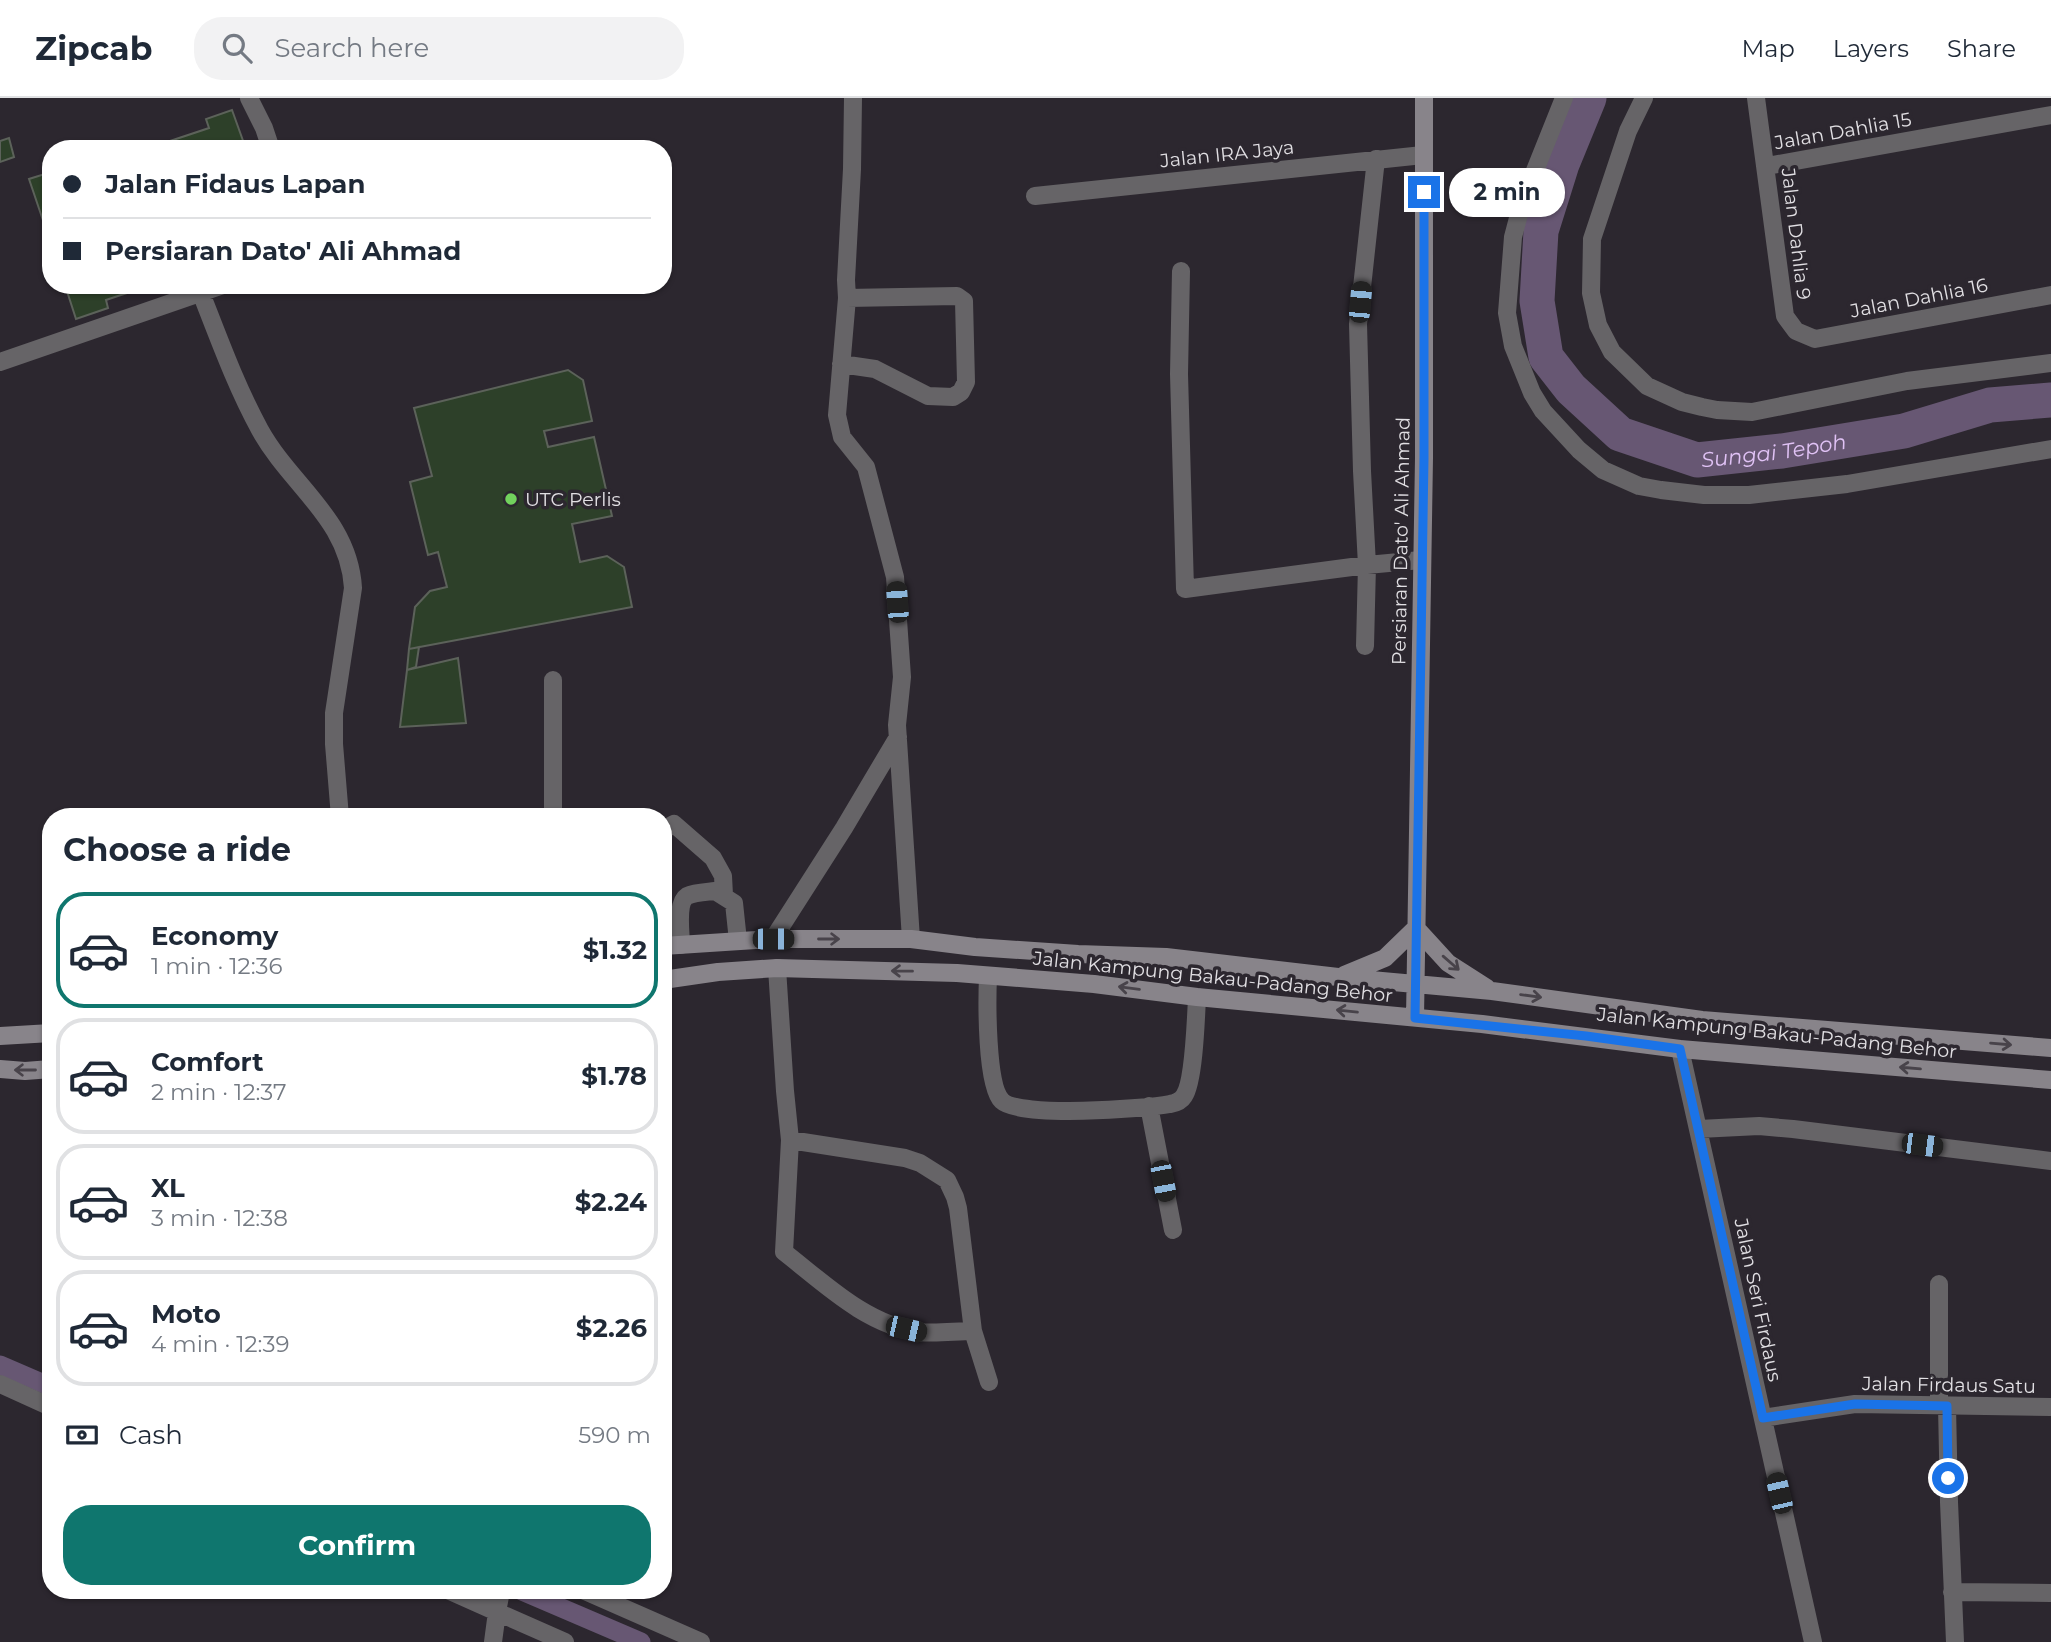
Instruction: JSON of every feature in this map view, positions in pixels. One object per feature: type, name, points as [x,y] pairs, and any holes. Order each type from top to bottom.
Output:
[{"type":"street","points":[[249,98],[268,140]]},
{"type":"street","points":[[853,98],[847,298],[837,415],[842,437],[866,467],[895,577],[902,677],[897,724],[911,939]]},
{"type":"street","name":"Persiaran Dato' Ali Ahmad","points":[[1415,1018],[1424,458],[1424,98]]},
{"type":"street","points":[[1564,98],[1522,203],[1513,237],[1507,313],[1513,346],[1532,393],[1543,411],[1579,450],[1603,470],[1639,486],[1661,490],[1704,495],[1749,495],[1847,484],[2051,449]]},
{"type":"street","points":[[1644,98],[1628,131],[1592,239],[1591,293],[1598,325],[1612,352],[1647,386],[1664,395],[1702,407],[1752,412],[1907,381],[2051,363]]},
{"type":"street","name":"Jalan Dahlia 9","points":[[1756,98],[1786,316],[1796,331]]},
{"type":"street","name":"Jalan Dahlia 15","points":[[1767,166],[2051,115]]},
{"type":"street","name":"Jalan IRA Jaya","points":[[1035,196],[1423,155]]},
{"type":"street","points":[[1365,646],[1367,565],[1358,324],[1376,159]]},
{"type":"street","points":[[1181,271],[1179,374],[1185,589],[1421,560]]},
{"type":"street","points":[[0,362],[198,294]]},
{"type":"street","points":[[201,294],[235,380],[261,431],[280,461],[337,531],[346,549],[352,571],[353,588],[334,713],[339,808]]},
{"type":"street","name":"Jalan Dahlia 16","points":[[1796,331],[1815,339],[2051,295]]},
{"type":"street","points":[[841,364],[875,369],[928,396],[953,397],[961,393],[966,382],[964,301],[957,296],[847,298]]},
{"type":"street","points":[[553,680],[553,808]]},
{"type":"street","points":[[773,939],[898,737]]},
{"type":"street","points":[[672,825],[674,824],[713,859],[723,876],[724,895]]},
{"type":"street","points":[[672,946],[684,898],[715,891],[734,903],[738,941]]},
{"type":"street","points":[[1338,977],[1385,958],[1416,928],[1448,963],[1492,991]]},
{"type":"street","name":"Jalan Kampung Bakau-Padang Behor","points":[[672,946],[773,939],[911,939],[1072,954],[1166,957],[1492,991],[1702,1020],[2051,1048]]},
{"type":"street","points":[[777,968],[790,1140],[784,1252],[854,1306],[887,1324],[920,1332],[973,1331]]},
{"type":"street","name":"Jalan Kampung Bakau-Padang Behor","points":[[672,979],[777,968],[934,972],[1094,984],[1197,997],[1586,1036],[1680,1049],[2051,1080]]},
{"type":"street","points":[[988,976],[987,1026],[995,1090],[1003,1102],[1014,1107],[1049,1111],[1149,1107],[1178,1102],[1185,1095],[1193,1057],[1197,997]]},
{"type":"street","points":[[0,1036],[42,1034]]},
{"type":"street","name":"Jalan Seri Firdaus","points":[[1680,1049],[1813,1642]]},
{"type":"street","points":[[0,1069],[42,1070]]},
{"type":"street","points":[[1149,1107],[1173,1230]]},
{"type":"street","points":[[1699,1129],[1759,1126],[1793,1129],[2051,1161]]},
{"type":"street","points":[[790,1140],[905,1158],[933,1170],[947,1180],[958,1208],[973,1331],[989,1382]]},
{"type":"street","points":[[1939,1284],[1955,1642]]},
{"type":"street","points":[[0,1384],[42,1403]]},
{"type":"street","name":"Jalan Firdaus Satu","points":[[1763,1418],[1855,1404],[2051,1407]]},
{"type":"street","points":[[1952,1592],[2051,1593]]},
{"type":"street","points":[[602,1599],[701,1642]]},
{"type":"street","points":[[493,1642],[499,1600],[565,1642]]},
{"type":"building","points":[[232,110],[243,140],[173,140],[209,128],[206,119]]},
{"type":"building","points":[[9,138],[14,157],[0,162],[0,141]]},
{"type":"building","points":[[42,175],[42,217],[29,179]]},
{"type":"building","points":[[68,294],[124,294],[106,300],[108,308],[76,319]]},
{"type":"building","name":"UTC Perlis","points":[[568,370],[583,380],[592,421],[544,431],[548,447],[594,437],[612,516],[572,524],[580,562],[607,556],[624,567],[632,607],[409,649],[415,607],[430,591],[447,587],[438,552],[428,555],[410,482],[432,476],[414,408]]},
{"type":"building","points":[[419,647],[416,667],[407,670],[409,649]]},
{"type":"building","points":[[458,658],[466,723],[400,727],[407,670]]},
{"type":"waterway","name":"Sungai Tepoh","points":[[1589,98],[1562,164],[1541,231],[1537,301],[1546,357],[1571,389],[1620,434],[1697,460],[1782,451],[1904,431],[1990,405],[2051,400]]},
{"type":"waterway","points":[[0,1365],[42,1383]]},
{"type":"waterway","points":[[541,1599],[641,1642]]},
{"type":"place","name":"UTC Perlis","points":[[511,499]]},
{"type":"route","points":[[1424,192],[1424,458],[1415,1018],[1680,1049],[1763,1418],[1855,1404],[1947,1406],[1948,1478]]}]
